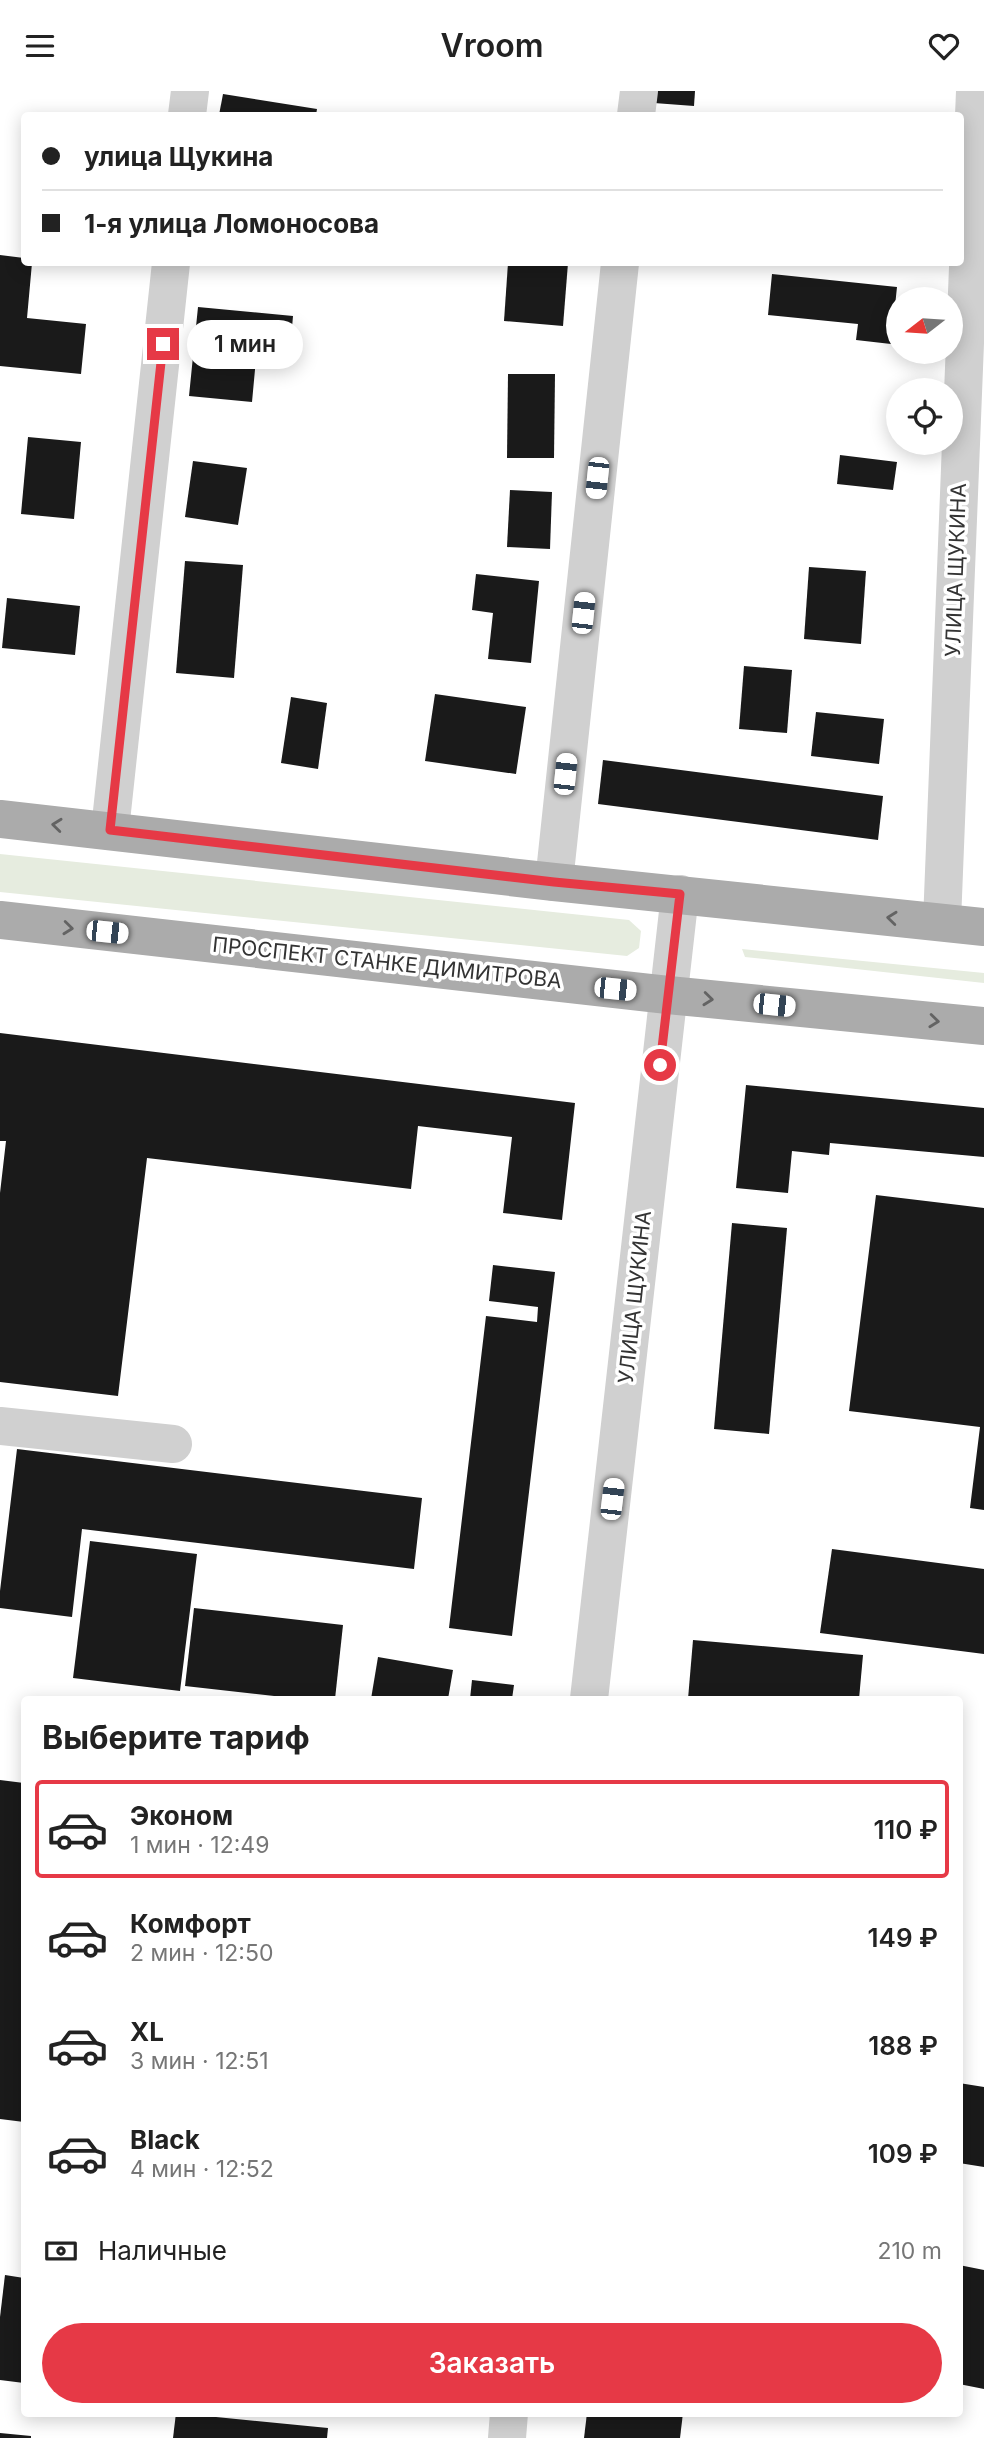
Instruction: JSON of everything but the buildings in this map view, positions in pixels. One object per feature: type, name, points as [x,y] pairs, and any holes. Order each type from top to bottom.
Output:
[{"type":"main road","points":[[0,819],[554,882],[984,927]]},
{"type":"main road","name":"ПРОСПЕКТ СТАНКЕ ДИМИТРОВА","points":[[0,920],[668,995],[984,1026]]},
{"type":"street","points":[[187,112],[190,91]]},
{"type":"street","points":[[636,112],[639,91]]},
{"type":"street","name":"УЛИЦА ЩУКИНА","points":[[942,922],[975,91]]},
{"type":"street","points":[[110,830],[171,266]]},
{"type":"street","points":[[554,882],[620,266]]},
{"type":"street","name":"УЛИЦА ЩУКИНА","points":[[590,1696],[680,894]]},
{"type":"street","points":[[0,1426],[173,1444]]},
{"type":"street","points":[[506,2438],[509,2417]]},
{"type":"shaded area","points":[[0,854],[629,920],[641,931],[639,948],[627,956],[0,892]]},
{"type":"shaded area","points":[[742,949],[984,973],[984,983],[745,957]]},
{"type":"route","points":[[163,344],[110,830],[554,882],[680,894],[660,1065]]}]
